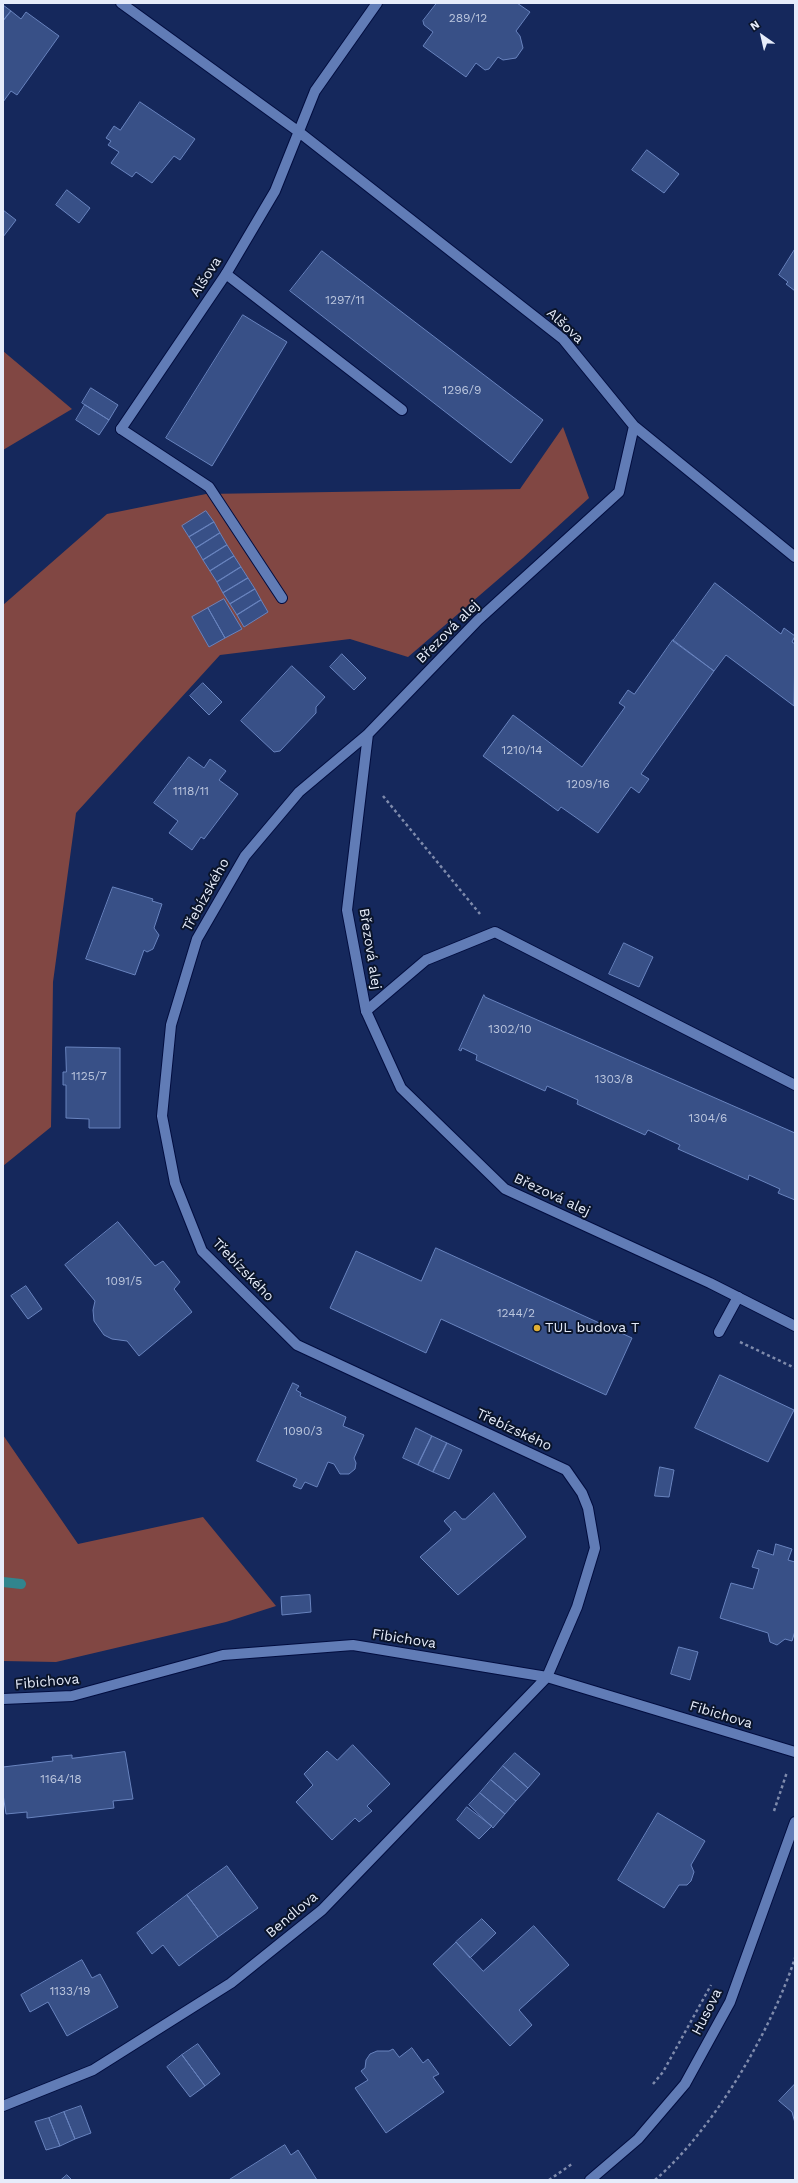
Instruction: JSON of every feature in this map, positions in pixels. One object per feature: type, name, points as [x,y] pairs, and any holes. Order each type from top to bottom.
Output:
[{"type":"street","name":"Alšova","points":[[121,3],[299,132],[563,339],[634,426],[795,557]]},
{"type":"street","name":"Alšova","points":[[282,598],[209,487],[121,429],[226,274],[275,191],[315,91],[377,3]]},
{"type":"street","points":[[226,274],[402,410]]},
{"type":"street","name":"Březová alej","points":[[634,426],[620,492],[478,620],[368,734],[347,910],[366,1011],[400,1088],[505,1190],[738,1297],[795,1326]]},
{"type":"street","name":"Třebízského","points":[[368,734],[299,792],[245,856],[197,939],[171,1025],[162,1116],[175,1184],[202,1251],[297,1345],[543,1458],[566,1470],[582,1493],[588,1508],[595,1548],[577,1607],[547,1677]]},
{"type":"street","points":[[366,1011],[426,960],[495,932],[795,1085]]},
{"type":"street","points":[[719,1332],[738,1297]]},
{"type":"street","name":"Fibichova","points":[[3,1699],[72,1696],[223,1655],[353,1645],[547,1677],[794,1751]]},
{"type":"street","name":"Bendlova","points":[[3,2106],[93,2070],[231,1983],[322,1910],[547,1677]]},
{"type":"street","name":"Husova","points":[[590,2180],[638,2139],[685,2084],[730,2002],[795,1822]]},
{"type":"path","points":[[363,773],[495,932]]},
{"type":"path","points":[[719,1332],[795,1368]]},
{"type":"path","points":[[772,1817],[794,1751]]},
{"type":"path","points":[[655,2180],[695,2136],[719,2105],[747,2061],[786,1982],[795,1958]]},
{"type":"path","points":[[648,2091],[662,2072],[711,1984]]},
{"type":"path","points":[[549,2180],[579,2160]]},
{"type":"shaded area","points":[[3,351],[72,409],[3,450]]},
{"type":"shaded area","points":[[563,427],[589,498],[523,558],[408,657],[350,639],[220,655],[76,813],[53,982],[51,1127],[3,1166],[3,605],[107,514],[206,494],[520,489]]},
{"type":"shaded area","points":[[3,1435],[78,1544],[203,1517],[276,1606],[226,1622],[56,1662],[3,1661]]},
{"type":"building","points":[[437,3],[517,3],[530,12],[516,31],[520,36],[523,48],[516,58],[503,60],[498,57],[489,69],[485,70],[476,63],[466,77],[423,46],[433,32],[424,25],[423,21]]},
{"type":"building","points":[[3,5],[11,11],[3,21]]},
{"type":"building","points":[[11,11],[21,19],[26,12],[59,36],[17,95],[11,91],[3,102],[3,21]]},
{"type":"building","points":[[140,102],[195,139],[180,160],[174,156],[152,183],[136,172],[132,177],[111,163],[119,152],[108,145],[111,141],[106,138],[114,126],[120,130]]},
{"type":"building","points":[[647,150],[679,174],[664,193],[632,170]]},
{"type":"building","points":[[67,190],[90,208],[79,223],[56,205]]},
{"type":"building","points":[[3,210],[16,220],[3,237]]},
{"type":"building","points":[[795,249],[795,291],[786,284],[788,282],[779,275]]},
{"type":"building","points":[[322,251],[543,420],[511,463],[290,291]]},
{"type":"building","points":[[243,315],[287,342],[212,466],[166,438]]},
{"type":"building","points":[[91,388],[118,405],[109,420],[82,403]]},
{"type":"building","points":[[85,405],[109,420],[99,435],[76,420]]},
{"type":"building","points":[[206,511],[214,522],[189,537],[182,526]]},
{"type":"building","points":[[214,522],[220,533],[196,548],[189,537]]},
{"type":"building","points":[[220,533],[227,545],[203,560],[196,548]]},
{"type":"building","points":[[227,545],[234,556],[210,571],[203,560]]},
{"type":"building","points":[[234,556],[241,567],[217,582],[210,571]]},
{"type":"building","points":[[241,567],[248,578],[223,593],[217,582]]},
{"type":"building","points":[[248,578],[255,589],[230,604],[223,593]]},
{"type":"building","points":[[715,583],[781,634],[784,628],[795,636],[792,642],[795,644],[794,706],[726,655],[714,671],[673,641]]},
{"type":"building","points":[[255,589],[261,600],[237,615],[230,604]]},
{"type":"building","points":[[224,599],[242,629],[225,638],[208,608]]},
{"type":"building","points":[[261,600],[268,612],[244,627],[237,615]]},
{"type":"building","points":[[208,608],[225,638],[209,647],[192,617]]},
{"type":"building","points":[[673,640],[714,671],[641,774],[649,779],[639,793],[631,787],[598,833],[561,807],[558,811],[483,756],[513,715],[582,767],[625,707],[619,703],[628,690],[634,694]]},
{"type":"building","points":[[342,654],[366,678],[354,690],[330,667]]},
{"type":"building","points":[[292,666],[325,697],[316,707],[316,713],[280,751],[274,752],[241,721]]},
{"type":"building","points":[[203,683],[222,702],[209,715],[190,696]]},
{"type":"building","points":[[189,757],[204,768],[210,759],[226,771],[219,780],[238,794],[204,839],[201,837],[192,850],[169,833],[178,821],[154,803]]},
{"type":"building","points":[[113,887],[153,899],[152,901],[162,904],[154,928],[159,935],[153,949],[147,952],[144,950],[135,975],[86,959]]},
{"type":"building","points":[[624,943],[653,957],[639,987],[609,974]]},
{"type":"building","points":[[484,995],[485,997],[795,1133],[795,1200],[778,1193],[780,1189],[749,1175],[748,1180],[678,1149],[680,1145],[648,1130],[645,1135],[577,1104],[578,1100],[547,1086],[545,1091],[476,1060],[477,1055],[462,1048],[461,1051],[459,1050]]},
{"type":"building","points":[[66,1047],[120,1048],[120,1128],[89,1128],[89,1119],[66,1118],[66,1085],[63,1085],[63,1072],[66,1072]]},
{"type":"building","points":[[118,1222],[155,1266],[163,1261],[180,1282],[174,1289],[192,1312],[139,1356],[127,1341],[112,1339],[104,1335],[94,1321],[93,1310],[95,1301],[65,1265]]},
{"type":"building","name":"TUL budova T","points":[[436,1248],[632,1338],[606,1395],[441,1319],[426,1353],[330,1308],[356,1251],[421,1281]]},
{"type":"building","points":[[26,1286],[42,1309],[28,1319],[11,1296]]},
{"type":"building","points":[[720,1375],[794,1410],[768,1462],[695,1428]]},
{"type":"building","points":[[293,1383],[299,1386],[296,1390],[301,1393],[300,1396],[346,1417],[343,1426],[364,1435],[354,1458],[356,1463],[355,1469],[349,1474],[340,1474],[334,1464],[328,1462],[317,1487],[305,1482],[301,1489],[293,1486],[297,1479],[257,1461]]},
{"type":"building","points":[[416,1428],[432,1436],[418,1465],[403,1458]]},
{"type":"building","points":[[432,1436],[447,1443],[433,1472],[418,1465]]},
{"type":"building","points":[[447,1443],[462,1450],[449,1479],[433,1472]]},
{"type":"building","points":[[660,1467],[674,1470],[669,1497],[655,1496]]},
{"type":"building","points":[[494,1493],[526,1537],[458,1595],[420,1557],[450,1531],[451,1529],[444,1521],[455,1511],[462,1519],[465,1519]]},
{"type":"building","points":[[776,1544],[792,1549],[788,1560],[795,1562],[795,1631],[792,1641],[785,1639],[777,1645],[770,1642],[768,1633],[720,1618],[731,1583],[753,1589],[759,1569],[752,1567],[758,1550],[773,1555]]},
{"type":"building","points":[[310,1595],[311,1612],[282,1615],[281,1597]]},
{"type":"building","points":[[679,1647],[698,1652],[690,1680],[671,1674]]},
{"type":"building","points":[[353,1745],[390,1784],[367,1806],[372,1811],[359,1822],[355,1818],[332,1840],[296,1802],[313,1785],[304,1774],[327,1751],[337,1760]]},
{"type":"building","points":[[125,1752],[133,1799],[113,1801],[114,1808],[27,1818],[27,1812],[6,1814],[3,1794],[3,1767],[53,1761],[52,1757],[72,1755],[72,1758]]},
{"type":"building","points":[[515,1753],[540,1774],[528,1788],[503,1766]]},
{"type":"building","points":[[503,1766],[528,1788],[516,1801],[491,1780]]},
{"type":"building","points":[[491,1780],[516,1801],[505,1814],[480,1793]]},
{"type":"building","points":[[480,1793],[505,1814],[493,1828],[469,1805]]},
{"type":"building","points":[[467,1807],[492,1826],[479,1839],[457,1820]]},
{"type":"building","points":[[658,1813],[705,1841],[691,1865],[694,1872],[691,1881],[687,1885],[679,1885],[664,1908],[618,1880]]},
{"type":"building","points":[[227,1866],[258,1908],[218,1937],[187,1895]]},
{"type":"building","points":[[187,1895],[218,1937],[179,1966],[163,1945],[152,1954],[137,1933]]},
{"type":"building","points":[[482,1919],[496,1933],[470,1958],[456,1942]]},
{"type":"building","points":[[534,1926],[569,1965],[519,2010],[532,2025],[510,2046],[433,1964],[456,1942],[483,1971]]},
{"type":"building","points":[[82,1960],[92,1978],[100,1974],[118,2007],[67,2036],[48,2002],[30,2012],[21,1995]]},
{"type":"building","points":[[198,2044],[220,2074],[205,2086],[182,2055]]},
{"type":"building","points":[[412,2048],[423,2063],[428,2059],[439,2074],[433,2077],[444,2092],[386,2133],[355,2088],[368,2080],[361,2071],[365,2068],[366,2060],[370,2054],[377,2051],[389,2051],[393,2049],[399,2057]]},
{"type":"building","points":[[182,2055],[205,2086],[190,2097],[167,2067]]},
{"type":"building","points":[[795,2084],[795,2123],[792,2112],[779,2101]]},
{"type":"building","points":[[81,2106],[91,2133],[75,2139],[64,2112]]},
{"type":"building","points":[[64,2112],[75,2139],[60,2146],[49,2118]]},
{"type":"building","points":[[49,2118],[60,2146],[46,2150],[35,2122]]},
{"type":"building","points":[[285,2145],[291,2155],[298,2150],[317,2180],[229,2180]]},
{"type":"building","points":[[67,2175],[72,2180],[61,2180]]},
{"type":"waterway","points":[[3,1582],[21,1584]]},
{"type":"place","name":"TUL budova T","points":[[537,1328]]}]
